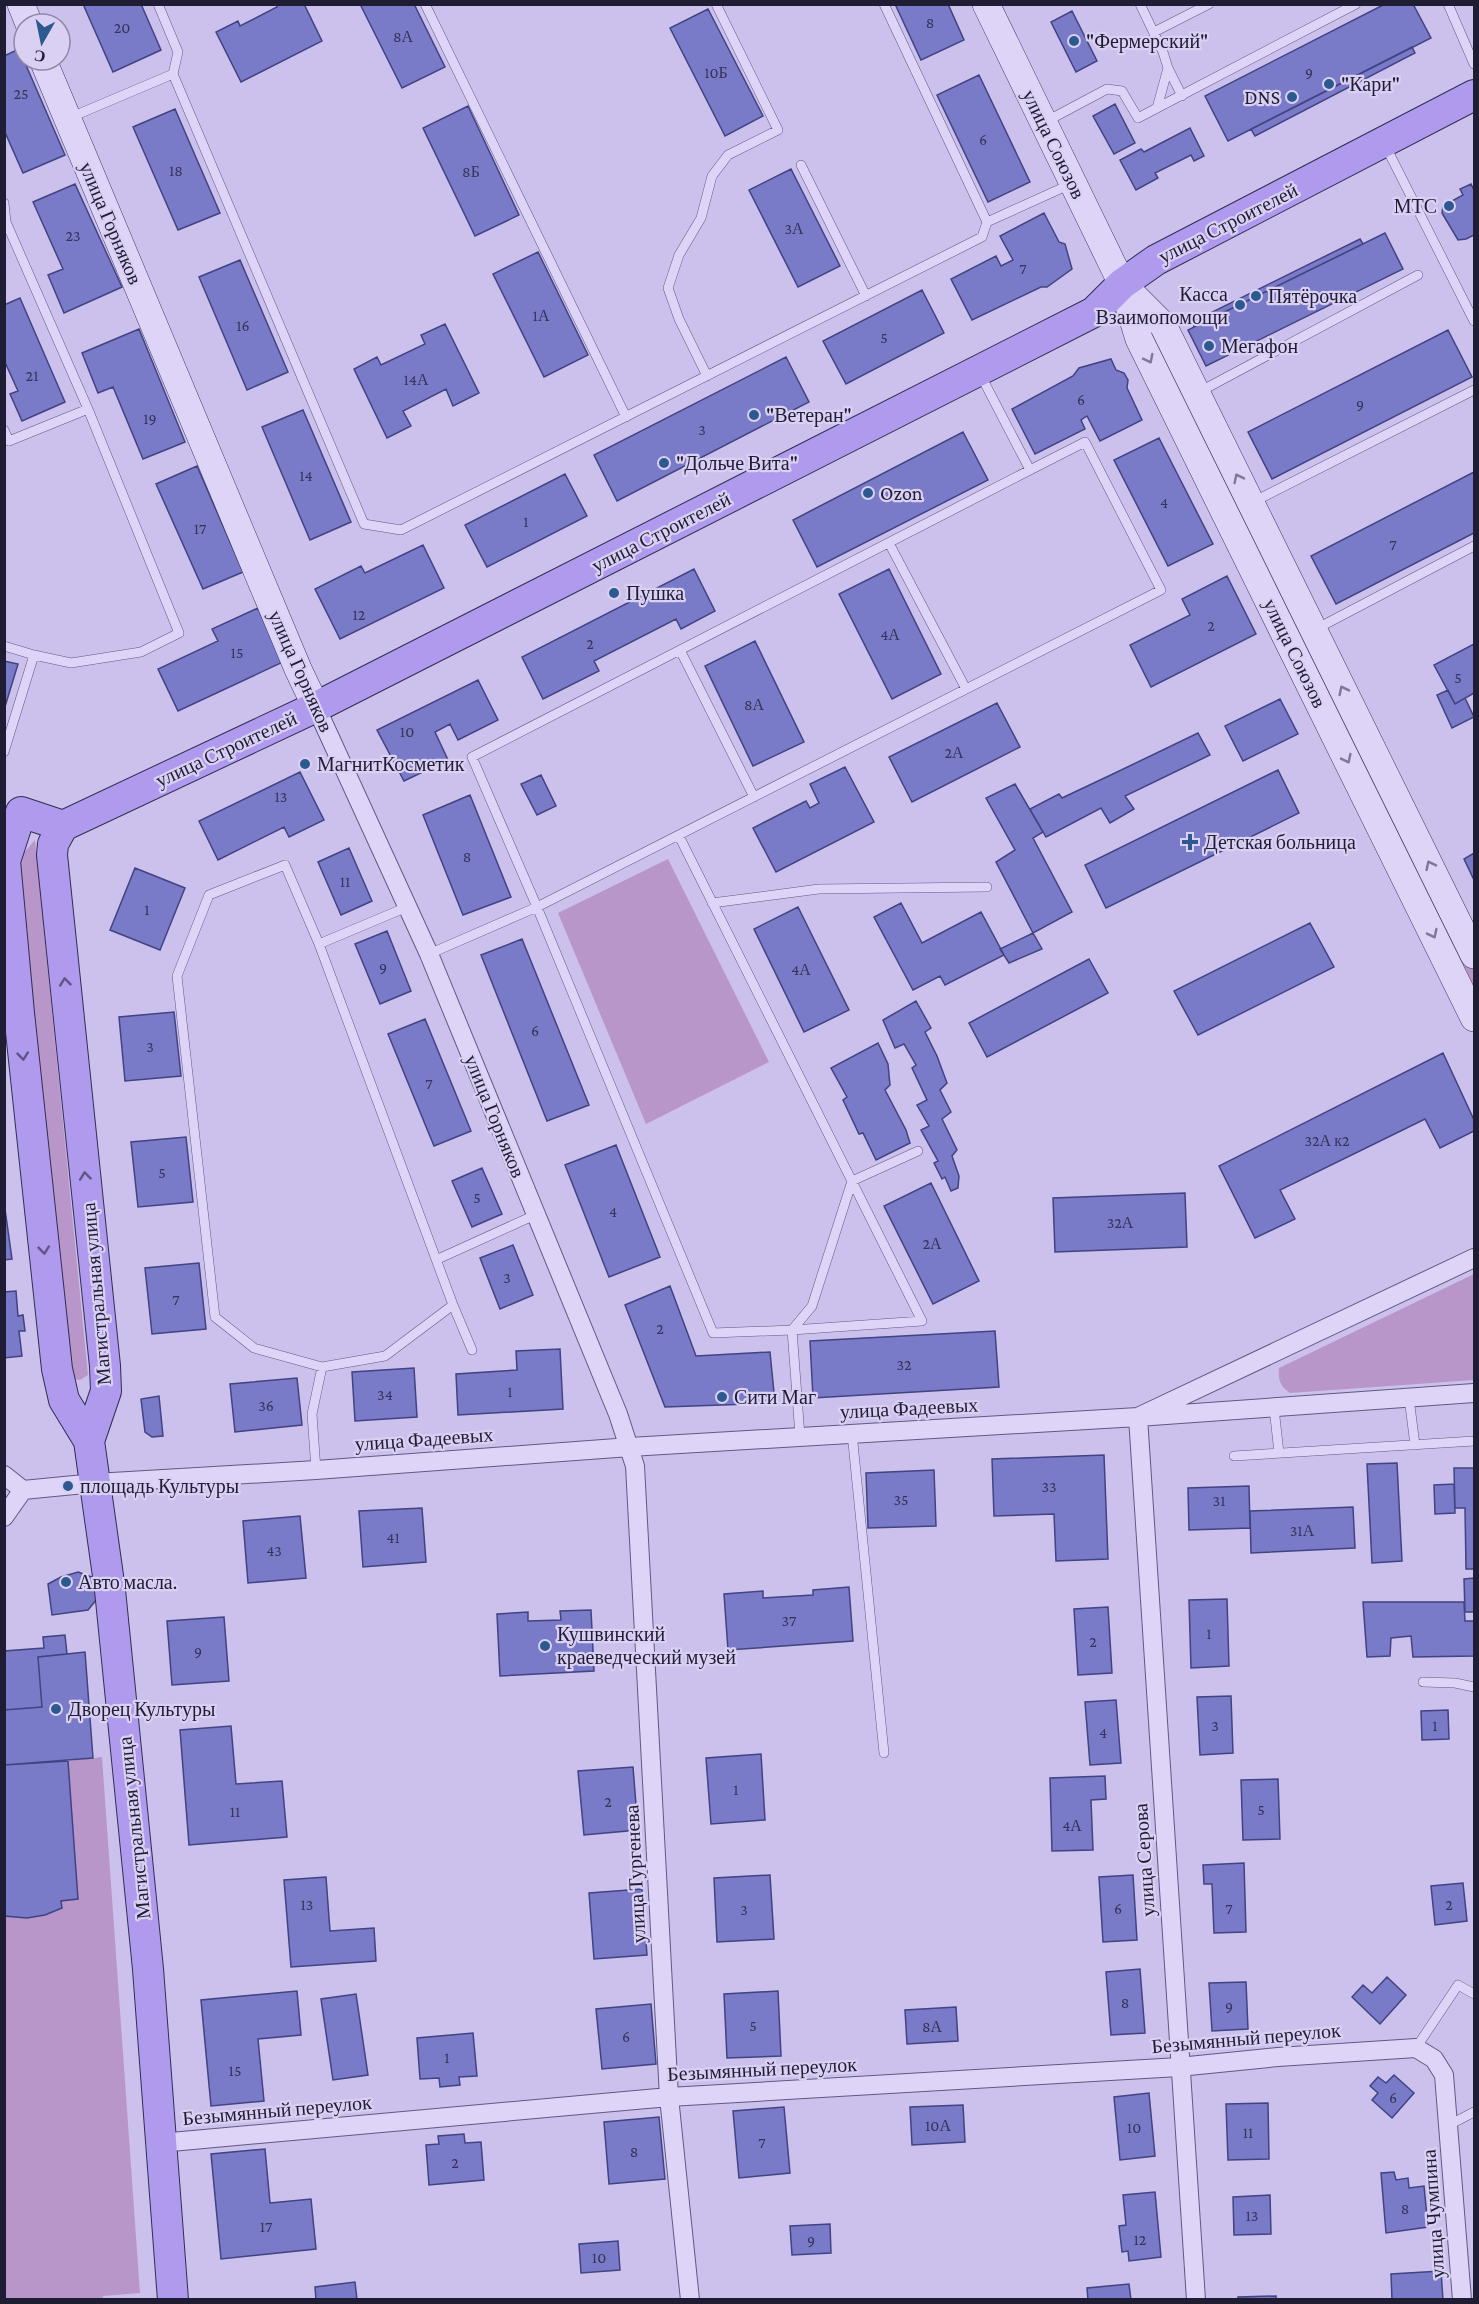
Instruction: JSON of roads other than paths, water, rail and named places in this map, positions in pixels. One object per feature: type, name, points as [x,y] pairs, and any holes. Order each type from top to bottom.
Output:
[{"type":"main road","name":"улица Строителей","points":[[63,826],[316,707],[1094,312],[1122,284],[1170,252],[1474,95]]},
{"type":"main road","points":[[63,826],[13,809],[5,861],[15,1014],[57,1369],[64,1400],[89,1441]]},
{"type":"main road","name":"Магистральная улица","points":[[63,826],[52,844],[52,855],[105,1366],[106,1391],[89,1441],[110,1590],[148,1969],[173,2300]]},
{"type":"street","name":"улица Союзов","points":[[986,4],[1122,284],[1139,339],[1474,1018]]},
{"type":"street","name":"улица Горняков","points":[[49,72],[298,669],[429,954],[630,1447]]},
{"type":"street","name":"улица Союзов","points":[[1122,284],[1163,325],[1358,719],[1464,926],[1474,955]]},
{"type":"street","points":[[1245,553],[1270,542]]},
{"type":"street","points":[[1334,732],[1358,719]]},
{"type":"street","points":[[1138,1418],[1474,1258]]},
{"type":"street","name":"улица Фадеевых","points":[[95,1483],[800,1436],[1138,1418],[1474,1393]]},
{"type":"street","name":"улица Серова","points":[[1138,1418],[1196,2300]]},
{"type":"street","name":"улица Тургенева","points":[[630,1447],[636,1477],[669,2097],[690,2300]]},
{"type":"street","points":[[4,1476],[23,1490],[95,1483]]},
{"type":"street","points":[[4,1517],[23,1490]]},
{"type":"street","name":"Безымянный переулок","points":[[160,2143],[669,2097],[1179,2067],[1368,2050],[1416,2048]]},
{"type":"street","name":"улица Чумпина","points":[[1416,2048],[1434,2059],[1444,2075],[1462,2300]]},
{"type":"lane","points":[[158,4],[178,51],[173,74],[364,524],[401,530],[982,237],[987,222],[884,4]]},
{"type":"lane","points":[[425,4],[626,417]]},
{"type":"lane","points":[[707,376],[679,319],[668,288],[679,255],[700,218],[712,176],[728,155],[778,130],[717,4]]},
{"type":"lane","points":[[1140,4],[1182,96]]},
{"type":"lane","points":[[1154,32],[1209,4]]},
{"type":"lane","points":[[1044,123],[1107,89],[1122,91],[1138,118],[1356,4]]},
{"type":"lane","points":[[1448,4],[1474,64]]},
{"type":"lane","points":[[1157,108],[1168,68]]},
{"type":"lane","points":[[68,119],[173,74]]},
{"type":"lane","points":[[1384,143],[1474,321]]},
{"type":"lane","points":[[801,165],[866,296]]},
{"type":"lane","points":[[987,222],[1073,183]]},
{"type":"lane","points":[[4,203],[5,222],[88,409],[179,633],[141,652],[71,663],[4,646]]},
{"type":"lane","points":[[1197,393],[1418,275]]},
{"type":"lane","points":[[978,371],[1030,470]]},
{"type":"lane","points":[[1251,504],[1474,390]]},
{"type":"lane","points":[[4,430],[9,441],[88,409]]},
{"type":"lane","points":[[429,954],[537,907],[1161,590],[1085,442],[472,757],[537,907],[713,1333],[922,1321],[679,836]]},
{"type":"lane","points":[[889,543],[966,690]]},
{"type":"lane","points":[[1314,630],[1474,546]]},
{"type":"lane","points":[[680,650],[754,797]]},
{"type":"lane","points":[[4,752],[34,655]]},
{"type":"lane","points":[[453,1305],[385,1356],[322,1367],[254,1348],[215,1317],[177,976],[208,896],[285,865],[319,944],[438,1259],[453,1305],[472,1350]]},
{"type":"lane","points":[[712,903],[819,889],[987,887]]},
{"type":"lane","points":[[319,944],[407,907]]},
{"type":"lane","points":[[800,1436],[792,1330],[812,1306],[852,1181],[918,1151]]},
{"type":"lane","points":[[438,1259],[535,1215]]},
{"type":"lane","points":[[316,1470],[312,1414],[322,1367]]},
{"type":"lane","points":[[1410,1398],[1415,1445]]},
{"type":"lane","points":[[1274,1408],[1279,1453]]},
{"type":"lane","points":[[852,1433],[884,1753]]},
{"type":"lane","points":[[1234,1456],[1474,1441]]},
{"type":"lane","points":[[1423,1682],[1455,1683],[1474,1687]]},
{"type":"lane","points":[[1416,2048],[1458,1985],[1474,1994]]},
{"type":"lane","name":"улица Чумпина","points":[[1449,2125],[1474,2112]]},
{"type":"place","name":"\"Фермерский\"","points":[[1074,41]]},
{"type":"place","name":"\"Кари\"","points":[[1329,84]]},
{"type":"place","name":"DNS","points":[[1292,97]]},
{"type":"place","name":"МТС","points":[[1449,206]]},
{"type":"place","name":"Пятёрочка","points":[[1256,296]]},
{"type":"place","name":"Касса Взаимопомощи","points":[[1240,305]]},
{"type":"place","name":"Мегафон","points":[[1209,346]]},
{"type":"place","name":"\"Ветеран\"","points":[[754,415]]},
{"type":"place","name":"\"Дольче Вита\"","points":[[664,463]]},
{"type":"place","name":"Ozon","points":[[868,493]]},
{"type":"place","name":"Пушка","points":[[614,593]]},
{"type":"place","name":"МагнитКосметик","points":[[305,764]]},
{"type":"place","name":"Детская больница","points":[[1190,842]]},
{"type":"place","name":"Сити Маг","points":[[722,1397]]},
{"type":"place","name":"площадь Культуры","points":[[68,1486]]},
{"type":"place","name":"Авто масла.","points":[[66,1582]]},
{"type":"place","name":"Кушвинский краеведческий музей","points":[[545,1646]]},
{"type":"place","name":"Дворец Культуры","points":[[56,1709]]}]
